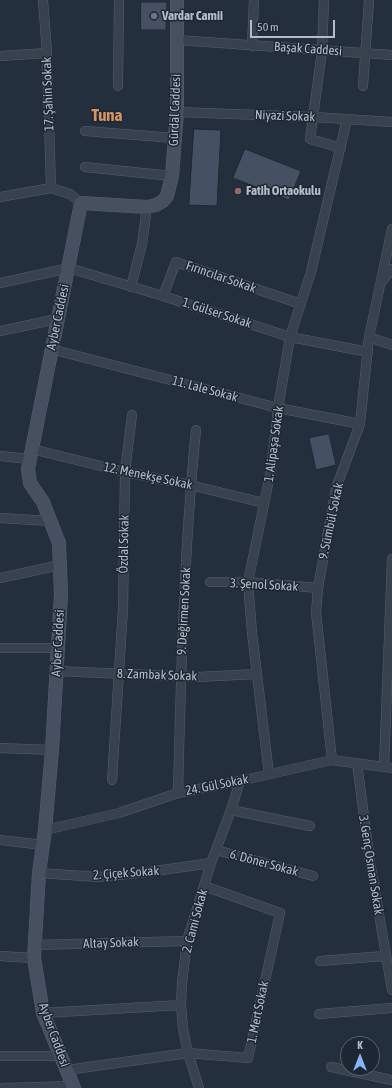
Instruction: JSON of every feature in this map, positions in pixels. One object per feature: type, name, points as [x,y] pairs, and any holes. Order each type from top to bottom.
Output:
[{"type":"main road","name":"Gürdal Caddesi","points":[[81,203],[147,207],[162,201],[167,196],[172,176],[177,112],[177,0]]},
{"type":"main road","name":"Ayber Caddesi","points":[[73,1087],[43,1013],[34,951],[39,873],[45,830],[52,750],[61,594],[59,543],[43,502],[30,483],[28,469],[81,203]]},
{"type":"street","name":"17. Şahin Sokak","points":[[43,0],[47,53],[51,188]]},
{"type":"street","points":[[118,86],[119,0]]},
{"type":"street","points":[[252,46],[254,0]]},
{"type":"street","points":[[324,0],[322,51],[310,139],[341,148]]},
{"type":"street","points":[[364,86],[369,0]]},
{"type":"street","name":"Başak Caddesi","points":[[177,40],[392,55]]},
{"type":"street","points":[[0,56],[47,53]]},
{"type":"street","name":"Niyazi Sokak","points":[[177,112],[314,117],[392,122]]},
{"type":"street","name":"1. Alipaşa Sokak","points":[[269,774],[252,633],[248,582],[271,470],[278,408],[290,337],[311,272],[347,119]]},
{"type":"street","points":[[85,131],[175,138]]},
{"type":"street","points":[[85,167],[172,176]]},
{"type":"street","points":[[0,198],[51,188],[70,194],[81,203]]},
{"type":"street","points":[[131,287],[142,244],[147,207]]},
{"type":"street","name":"9. Sümbül Sokak","points":[[332,760],[316,612],[318,588],[336,488],[360,424],[369,337],[392,229]]},
{"type":"street","name":"Fırıncılar Sokak","points":[[163,296],[176,262],[301,304]]},
{"type":"street","points":[[0,283],[69,268]]},
{"type":"street","name":"1. Gülser Sokak","points":[[69,268],[163,296],[290,337],[368,352]]},
{"type":"street","points":[[379,285],[392,270]]},
{"type":"street","points":[[0,340],[2,330],[57,319]]},
{"type":"street","points":[[369,337],[392,345]]},
{"type":"street","name":"11. Lale Sokak","points":[[51,349],[278,408],[360,424]]},
{"type":"street","name":"Özdal Sokak","points":[[112,780],[123,608],[125,472],[132,415]]},
{"type":"street","name":"9. Değirmen Sokak","points":[[178,793],[181,676],[190,485],[196,430]]},
{"type":"street","name":"12. Menekşe Sokak","points":[[0,456],[31,454],[190,485],[264,503]]},
{"type":"street","points":[[0,518],[51,521]]},
{"type":"street","points":[[388,767],[392,559]]},
{"type":"street","points":[[0,578],[60,565]]},
{"type":"street","name":"3. Şenol Sokak","points":[[210,582],[248,582],[318,588]]},
{"type":"street","points":[[0,648],[58,648]]},
{"type":"street","name":"8. Zambak Sokak","points":[[56,671],[197,677],[257,674]]},
{"type":"street","points":[[0,748],[52,750]]},
{"type":"street","name":"24. Gül Sokak","points":[[45,830],[119,813],[178,793],[240,781],[332,760],[388,767]]},
{"type":"street","name":"3. Genç Osman Sokak","points":[[357,763],[370,862],[392,990]]},
{"type":"street","name":"2. Cami Sokak","points":[[199,1086],[188,1053],[183,1029],[181,1005],[182,983],[188,941],[211,863],[240,781]]},
{"type":"street","points":[[231,810],[310,826]]},
{"type":"street","points":[[0,840],[43,845]]},
{"type":"street","name":"6. Döner Sokak","points":[[216,850],[313,876]]},
{"type":"street","name":"2. Çiçek Sokak","points":[[39,873],[99,877],[211,863]]},
{"type":"street","name":"1. Mert Sokak","points":[[67,1070],[188,1053],[248,1058],[280,913],[204,886]]},
{"type":"street","name":"Altay Sokak","points":[[0,956],[34,951],[188,941]]},
{"type":"street","points":[[320,961],[385,956]]},
{"type":"street","points":[[43,1013],[181,1005]]},
{"type":"street","points":[[319,1014],[392,1008]]},
{"type":"street","points":[[0,1056],[61,1056]]},
{"type":"street","points":[[331,1067],[392,1080]]},
{"type":"street","points":[[199,1086],[208,1088]]},
{"type":"street","points":[[3,1088],[73,1087]]},
{"type":"building","name":"Vardar Camii","points":[[141,2],[167,2],[166,30],[141,30]]},
{"type":"building","points":[[194,129],[221,130],[217,206],[189,205]]},
{"type":"building","points":[[245,149],[301,171],[289,200],[233,178]]},
{"type":"building","points":[[329,434],[336,465],[316,470],[309,438]]},
{"type":"place","name":"Vardar Camii","points":[[154,16]]},
{"type":"place","name":"Fatih Ortaokulu","points":[[238,191]]},
{"type":"district","name":"Tuna","points":[[107,116]]}]
